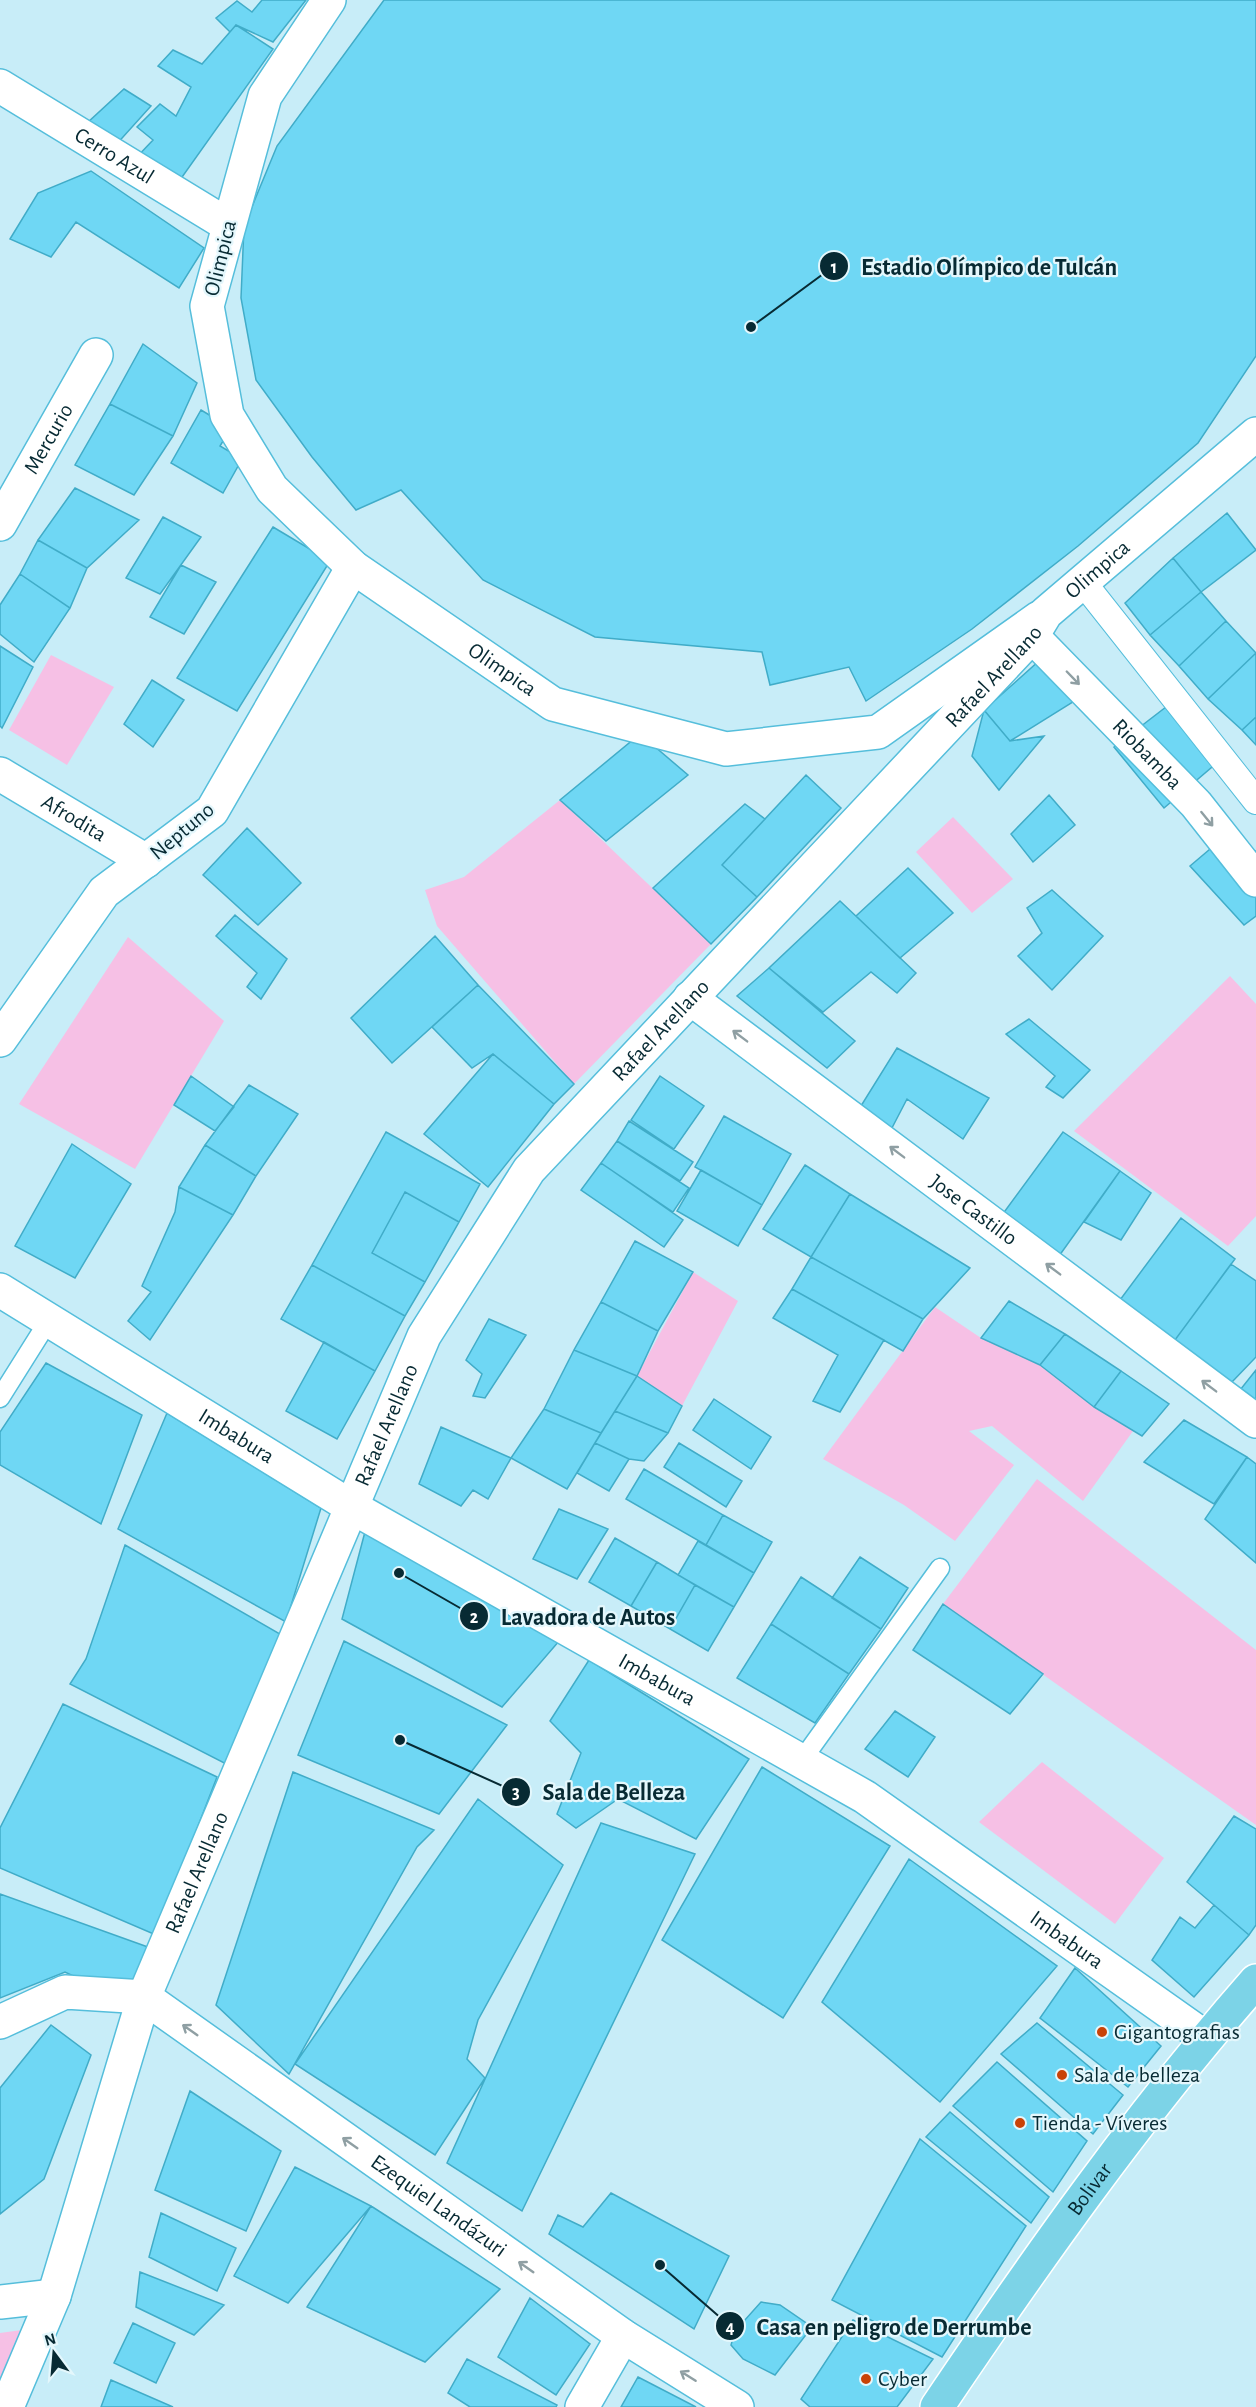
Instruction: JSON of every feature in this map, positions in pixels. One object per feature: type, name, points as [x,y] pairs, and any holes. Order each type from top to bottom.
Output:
[{"type":"main road","name":"Bolivar","points":[[937,2407],[1040,2254],[1206,2038],[1256,1981]]},
{"type":"street","name":"Olimpica","points":[[329,0],[265,96],[207,306],[227,415],[272,489],[353,567],[553,704],[726,749],[878,732],[1039,625],[1082,581],[1216,466]]},
{"type":"street","name":"Cerro Azul","points":[[0,86],[228,225]]},
{"type":"street","name":"Mercurio","points":[[0,524],[96,355]]},
{"type":"street","points":[[1216,466],[1256,434]]},
{"type":"street","points":[[1216,466],[1256,452]]},
{"type":"street","name":"Neptuno","points":[[0,1040],[104,892],[212,811],[353,567]]},
{"type":"street","points":[[1082,581],[1256,801]]},
{"type":"street","name":"Riobamba","points":[[1039,625],[1196,804],[1256,880]]},
{"type":"street","name":"Rafael Arellano","points":[[7,2407],[54,2296],[144,1997],[350,1506],[424,1336],[529,1170],[1039,625]]},
{"type":"street","name":"Afrodita","points":[[0,774],[146,861]]},
{"type":"street","name":"Jose Castillo","points":[[690,998],[1256,1421]]},
{"type":"street","name":"Imbabura","points":[[0,1290],[350,1506],[865,1797],[1206,2038]]},
{"type":"street","points":[[0,2022],[65,1992],[144,1997]]},
{"type":"street","name":"Ezequiel Landázuri","points":[[144,1997],[623,2336],[737,2407]]},
{"type":"street","points":[[0,2302],[54,2296]]},
{"type":"street","points":[[582,2407],[623,2336]]},
{"type":"lane","points":[[0,1398],[48,1320]]},
{"type":"lane","points":[[802,1760],[940,1568]]},
{"type":"shaded area","points":[[51,655],[114,687],[67,765],[9,730]]},
{"type":"shaded area","points":[[560,800],[711,944],[574,1084],[437,926],[425,890],[464,877]]},
{"type":"shaded area","points":[[953,817],[1013,879],[972,913],[916,852]]},
{"type":"shaded area","points":[[128,937],[224,1021],[135,1169],[19,1104]]},
{"type":"shaded area","points":[[1230,976],[1256,1004],[1256,1216],[1228,1246],[1074,1131]]},
{"type":"shaded area","points":[[693,1272],[738,1301],[682,1406],[637,1376]]},
{"type":"shaded area","points":[[935,1307],[981,1338],[1040,1365],[1094,1407],[1133,1431],[1083,1501],[992,1426],[969,1431],[1014,1465],[955,1541],[904,1505],[823,1459]]},
{"type":"shaded area","points":[[1037,1479],[1256,1650],[1256,1825],[943,1604]]},
{"type":"shaded area","points":[[1042,1762],[1164,1858],[1115,1924],[979,1822]]},
{"type":"shaded area","points":[[29,2329],[0,2390],[0,2333]]},
{"type":"building","points":[[262,0],[306,0],[273,42],[236,25],[230,32],[216,18],[237,1],[252,12]]},
{"type":"building","points":[[384,0],[1256,0],[1256,356],[1198,443],[1078,546],[972,629],[866,701],[849,667],[770,685],[762,652],[595,637],[483,580],[401,490],[356,510],[312,457],[256,380],[241,298],[244,226],[277,146]]},
{"type":"building","points":[[236,25],[273,49],[175,187],[133,161],[153,140],[137,127],[160,104],[176,116],[191,87],[158,66],[173,50],[202,64]]},
{"type":"building","points":[[124,89],[151,106],[114,147],[86,124]]},
{"type":"building","points":[[91,171],[204,248],[179,288],[76,222],[51,257],[10,239],[38,193]]},
{"type":"building","points":[[143,344],[197,383],[173,436],[110,404]]},
{"type":"building","points":[[110,404],[173,436],[134,495],[75,465]]},
{"type":"building","points":[[201,410],[231,428],[220,446],[242,459],[223,493],[171,463]]},
{"type":"building","points":[[75,488],[139,520],[87,568],[38,540]]},
{"type":"building","points":[[1227,513],[1256,550],[1201,592],[1173,558]]},
{"type":"building","points":[[163,517],[201,537],[160,594],[126,578]]},
{"type":"building","points":[[273,527],[330,561],[237,711],[177,678]]},
{"type":"building","points":[[38,540],[87,568],[70,608],[20,574]]},
{"type":"building","points":[[1173,558],[1201,592],[1150,635],[1125,603]]},
{"type":"building","points":[[181,565],[216,582],[184,634],[150,617]]},
{"type":"building","points":[[20,574],[70,608],[34,662],[0,634],[0,605]]},
{"type":"building","points":[[1201,592],[1226,621],[1179,666],[1150,635]]},
{"type":"building","points":[[1226,621],[1256,653],[1208,699],[1179,666]]},
{"type":"building","points":[[0,646],[33,667],[2,728],[0,726]]},
{"type":"building","points":[[1256,653],[1256,717],[1242,730],[1208,699]]},
{"type":"building","points":[[1040,660],[1081,697],[1010,741],[984,710]]},
{"type":"building","points":[[152,680],[184,700],[153,747],[124,724]]},
{"type":"building","points":[[1166,707],[1218,762],[1164,808],[1114,747]]},
{"type":"building","points":[[984,710],[1010,741],[1044,736],[999,790],[972,756]]},
{"type":"building","points":[[1256,717],[1256,745],[1242,730]]},
{"type":"building","points":[[640,734],[688,775],[606,841],[560,800]]},
{"type":"building","points":[[806,775],[841,808],[757,897],[722,865]]},
{"type":"building","points":[[1049,795],[1075,825],[1033,862],[1011,834]]},
{"type":"building","points":[[745,804],[765,819],[722,865],[757,897],[711,944],[653,888]]},
{"type":"building","points":[[247,828],[301,883],[258,925],[203,875]]},
{"type":"building","points":[[1216,844],[1237,866],[1256,851],[1256,916],[1244,925],[1190,866]]},
{"type":"building","points":[[908,868],[953,913],[900,958],[856,916]]},
{"type":"building","points":[[1052,890],[1103,936],[1052,990],[1018,956],[1042,933],[1027,908]]},
{"type":"building","points":[[840,901],[916,973],[897,993],[871,972],[823,1012],[769,968]]},
{"type":"building","points":[[235,915],[287,959],[261,999],[247,987],[257,973],[216,936]]},
{"type":"building","points":[[435,936],[478,985],[392,1063],[351,1018]]},
{"type":"building","points":[[769,968],[855,1041],[827,1068],[737,996]]},
{"type":"building","points":[[478,985],[574,1084],[554,1104],[493,1054],[472,1068],[432,1027]]},
{"type":"building","points":[[1029,1019],[1090,1070],[1063,1098],[1046,1087],[1055,1076],[1006,1034]]},
{"type":"building","points":[[897,1048],[989,1098],[963,1139],[907,1099],[881,1149],[846,1130]]},
{"type":"building","points":[[493,1054],[554,1104],[488,1187],[424,1134]]},
{"type":"building","points":[[191,1076],[234,1107],[215,1131],[174,1105]]},
{"type":"building","points":[[660,1076],[704,1106],[674,1149],[631,1120]]},
{"type":"building","points":[[249,1085],[298,1114],[256,1176],[205,1145]]},
{"type":"building","points":[[724,1116],[791,1154],[762,1205],[695,1167]]},
{"type":"building","points":[[629,1121],[693,1162],[680,1181],[617,1141]]},
{"type":"building","points":[[386,1132],[480,1184],[459,1222],[405,1192],[372,1253],[425,1282],[405,1316],[312,1265]]},
{"type":"building","points":[[1063,1132],[1120,1171],[1054,1263],[991,1230]]},
{"type":"building","points":[[617,1141],[689,1188],[673,1212],[601,1163]]},
{"type":"building","points":[[72,1144],[131,1184],[75,1278],[15,1246]]},
{"type":"building","points":[[205,1145],[256,1176],[233,1215],[179,1187]]},
{"type":"building","points":[[601,1163],[683,1220],[664,1247],[581,1190]]},
{"type":"building","points":[[805,1165],[850,1194],[811,1257],[763,1229]]},
{"type":"building","points":[[701,1170],[762,1205],[738,1246],[677,1211]]},
{"type":"building","points":[[1120,1171],[1151,1193],[1121,1240],[1084,1222]]},
{"type":"building","points":[[179,1187],[233,1215],[150,1340],[128,1321],[151,1292],[142,1286],[175,1212]]},
{"type":"building","points":[[405,1192],[459,1222],[425,1282],[372,1253]]},
{"type":"building","points":[[850,1194],[970,1268],[923,1319],[811,1257]]},
{"type":"building","points":[[1181,1218],[1235,1259],[1172,1344],[1114,1308]]},
{"type":"building","points":[[635,1241],[693,1272],[658,1331],[601,1302]]},
{"type":"building","points":[[811,1257],[923,1319],[903,1351],[792,1289]]},
{"type":"building","points":[[1231,1264],[1256,1281],[1256,1357],[1231,1383],[1172,1344]]},
{"type":"building","points":[[312,1265],[405,1316],[375,1371],[281,1319]]},
{"type":"building","points":[[792,1289],[884,1340],[840,1412],[813,1401],[838,1355],[773,1318]]},
{"type":"building","points":[[1009,1301],[1065,1334],[1040,1365],[981,1338]]},
{"type":"building","points":[[601,1302],[658,1331],[637,1376],[574,1350]]},
{"type":"building","points":[[489,1319],[526,1335],[485,1398],[473,1396],[482,1374],[466,1360]]},
{"type":"building","points":[[1065,1334],[1121,1371],[1094,1407],[1040,1365]]},
{"type":"building","points":[[324,1342],[375,1371],[337,1439],[286,1411]]},
{"type":"building","points":[[574,1350],[637,1376],[601,1433],[544,1409]]},
{"type":"building","points":[[46,1363],[142,1415],[101,1524],[0,1465],[0,1432]]},
{"type":"building","points":[[1256,1370],[1256,1401],[1240,1390]]},
{"type":"building","points":[[1121,1371],[1169,1404],[1142,1436],[1094,1407]]},
{"type":"building","points":[[637,1376],[682,1406],[668,1433],[615,1411]]},
{"type":"building","points":[[714,1399],[771,1437],[751,1469],[693,1430]]},
{"type":"building","points":[[544,1409],[601,1433],[567,1489],[511,1458]]},
{"type":"building","points":[[615,1411],[668,1433],[644,1461],[629,1459],[595,1443]]},
{"type":"building","points":[[167,1413],[321,1508],[286,1622],[118,1529]]},
{"type":"building","points":[[1184,1420],[1247,1457],[1214,1504],[1144,1462]]},
{"type":"building","points":[[441,1427],[511,1458],[488,1499],[473,1490],[461,1506],[419,1484]]},
{"type":"building","points":[[595,1443],[629,1459],[609,1491],[577,1473]]},
{"type":"building","points":[[679,1443],[742,1481],[726,1507],[664,1467]]},
{"type":"building","points":[[1247,1457],[1256,1464],[1256,1563],[1205,1519]]},
{"type":"building","points":[[644,1469],[723,1515],[706,1545],[626,1499]]},
{"type":"building","points":[[559,1509],[608,1529],[577,1579],[533,1559]]},
{"type":"building","points":[[723,1515],[772,1542],[754,1573],[706,1545]]},
{"type":"building","points":[[366,1528],[560,1640],[502,1707],[342,1619]]},
{"type":"building","points":[[615,1538],[657,1562],[631,1606],[589,1582]]},
{"type":"building","points":[[698,1541],[754,1573],[734,1607],[678,1575]]},
{"type":"building","points":[[125,1545],[280,1634],[232,1767],[70,1684],[86,1659]]},
{"type":"building","points":[[860,1557],[908,1588],[881,1629],[832,1598]]},
{"type":"building","points":[[657,1562],[695,1585],[670,1629],[631,1606]]},
{"type":"building","points":[[801,1577],[881,1629],[849,1674],[771,1624]]},
{"type":"building","points":[[695,1585],[734,1607],[708,1651],[670,1629]]},
{"type":"building","points":[[943,1604],[1043,1674],[1010,1714],[913,1650]]},
{"type":"building","points":[[771,1624],[849,1674],[815,1723],[737,1678]]},
{"type":"building","points":[[344,1641],[507,1725],[439,1814],[298,1755]]},
{"type":"building","points":[[589,1660],[749,1759],[696,1839],[618,1799],[576,1828],[557,1814],[581,1753],[550,1721]]},
{"type":"building","points":[[63,1704],[217,1777],[156,1935],[0,1868],[0,1828]]},
{"type":"building","points":[[895,1711],[935,1737],[908,1777],[865,1749]]},
{"type":"building","points":[[762,1767],[890,1846],[783,2018],[662,1940]]},
{"type":"building","points":[[293,1772],[434,1830],[417,1847],[289,2074],[216,2005]]},
{"type":"building","points":[[478,1799],[563,1865],[478,2020],[467,2059],[485,2078],[435,2155],[295,2064]]},
{"type":"building","points":[[1234,1816],[1256,1829],[1256,1925],[1249,1935],[1187,1882]]},
{"type":"building","points":[[601,1823],[695,1854],[522,2211],[447,2163]]},
{"type":"building","points":[[909,1859],[1057,1966],[940,2102],[822,2002]]},
{"type":"building","points":[[0,1894],[159,1951],[138,2006],[65,1972],[0,1998]]},
{"type":"building","points":[[1214,1905],[1249,1935],[1194,1997],[1152,1960],[1180,1917],[1195,1928]]},
{"type":"building","name":"Gigantografias","points":[[1075,1968],[1161,2046],[1128,2087],[1040,2018]]},
{"type":"building","name":"Sala de belleza","points":[[1037,2023],[1123,2095],[1093,2134],[1001,2054]]},
{"type":"building","points":[[51,2025],[91,2055],[44,2179],[0,2214],[0,2088]]},
{"type":"building","name":"Tienda - Víveres","points":[[997,2062],[1087,2141],[1053,2192],[953,2106]]},
{"type":"building","points":[[190,2091],[281,2151],[246,2231],[155,2190]]},
{"type":"building","points":[[950,2112],[1049,2197],[1031,2223],[926,2137]]},
{"type":"building","points":[[920,2139],[1026,2226],[942,2357],[832,2300]]},
{"type":"building","points":[[295,2167],[371,2206],[288,2303],[234,2276]]},
{"type":"building","points":[[611,2193],[729,2256],[694,2329],[549,2234],[558,2215],[583,2227]]},
{"type":"building","points":[[371,2206],[500,2289],[425,2362],[307,2307]]},
{"type":"building","points":[[161,2213],[236,2248],[217,2291],[149,2257]]},
{"type":"building","points":[[140,2272],[224,2305],[194,2335],[136,2307]]},
{"type":"building","points":[[530,2298],[590,2344],[556,2395],[498,2357]]},
{"type":"building","points":[[761,2302],[780,2305],[812,2327],[775,2375],[743,2359],[731,2345],[735,2331]]},
{"type":"building","name":"Cyber","points":[[853,2320],[933,2359],[897,2407],[810,2407],[801,2399]]},
{"type":"building","points":[[133,2323],[175,2343],[156,2383],[114,2363]]},
{"type":"building","points":[[467,2359],[557,2405],[556,2407],[470,2407],[448,2393]]},
{"type":"building","points":[[638,2377],[696,2407],[621,2407]]},
{"type":"building","points":[[111,2380],[173,2407],[101,2407]]},
{"type":"place","name":"Estadio Olímpico de Tulcán","points":[[751,327]]},
{"type":"place","name":"Lavadora de Autos","points":[[399,1573]]},
{"type":"place","name":"Sala de Belleza","points":[[400,1740]]},
{"type":"place","name":"Gigantografias","points":[[1102,2032]]},
{"type":"place","name":"Sala de belleza","points":[[1062,2075]]},
{"type":"place","name":"Tienda - Víveres","points":[[1020,2123]]},
{"type":"place","name":"Casa en peligro de Derrumbe","points":[[660,2265]]},
{"type":"place","name":"Cyber","points":[[866,2379]]}]
